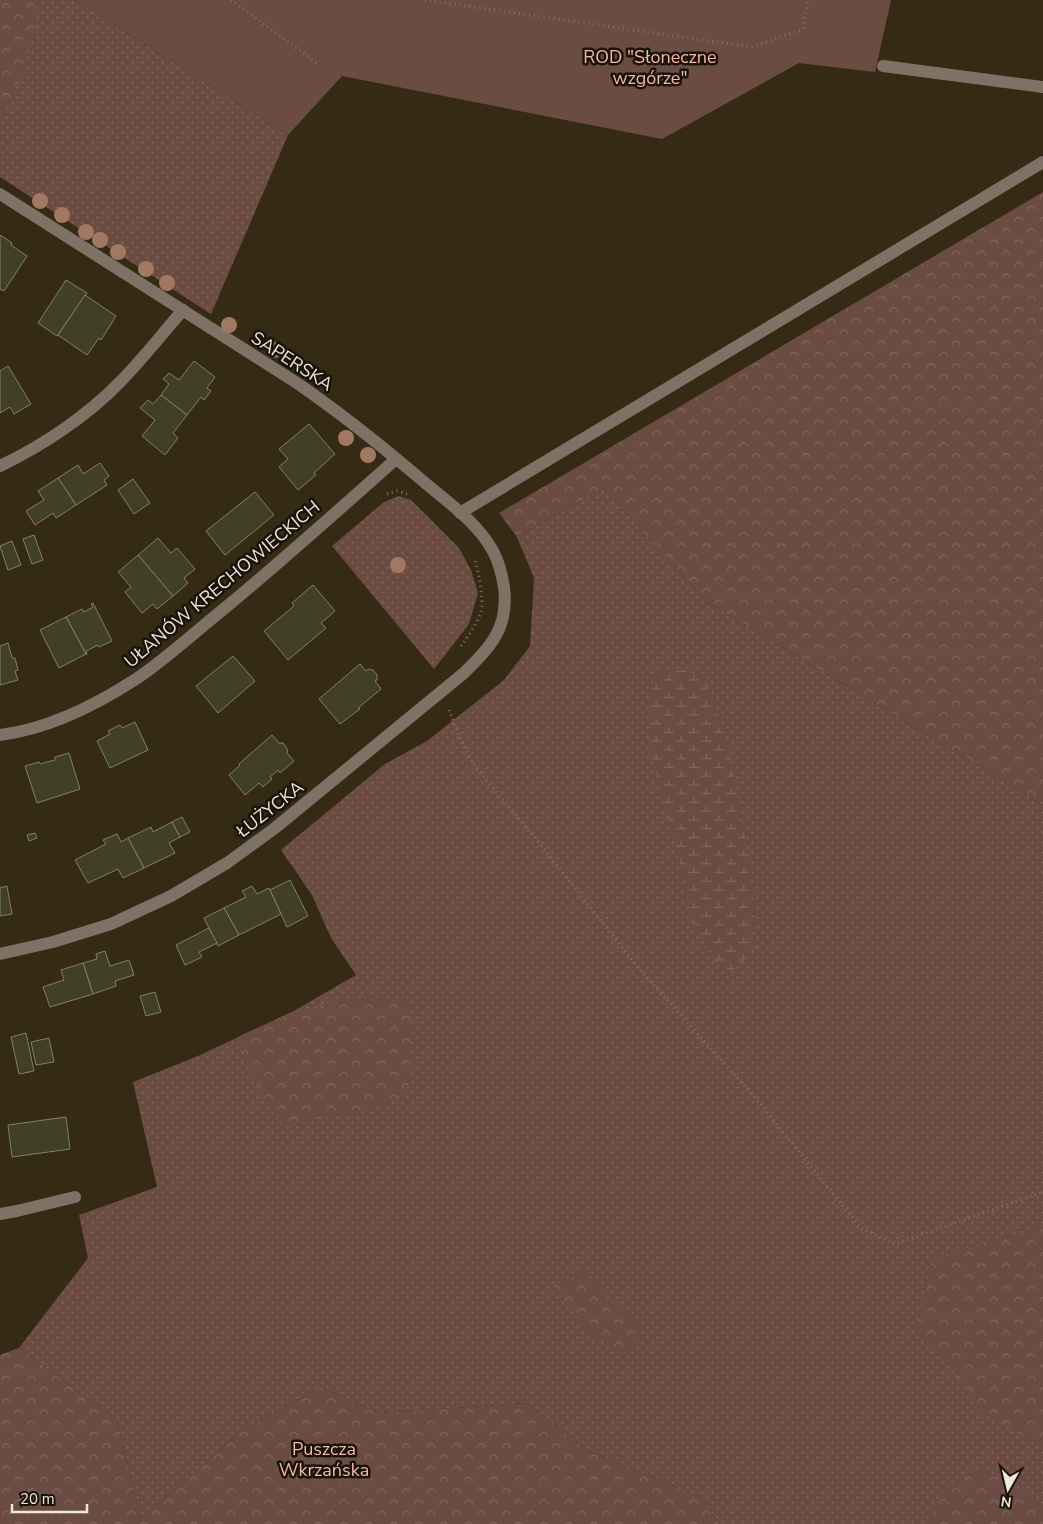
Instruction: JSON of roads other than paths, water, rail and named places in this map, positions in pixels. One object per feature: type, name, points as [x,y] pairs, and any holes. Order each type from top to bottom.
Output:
[{"type":"street","points":[[883,66],[1043,87]]},
{"type":"street","points":[[460,513],[1043,162]]},
{"type":"street","name":"SAPERSKA","points":[[0,194],[322,400],[396,459],[476,527],[494,552],[502,578],[505,610]]},
{"type":"street","points":[[0,466],[67,426],[107,395],[129,373],[183,310]]},
{"type":"street","name":"UŁANÓW KRECHOWIECKICH","points":[[0,735],[55,720],[94,703],[136,679],[273,568],[396,459]]},
{"type":"street","name":"ŁUŻYCKA","points":[[0,954],[52,942],[111,924],[171,896],[227,864],[275,828],[464,673],[496,635],[505,610]]},
{"type":"street","points":[[0,1214],[17,1212],[75,1197]]},
{"type":"park label","name":"ROD \"Słoneczne wzgórze\"","points":[[650,67]]},
{"type":"park label","name":"Puszcza Wkrzańska","points":[[324,1459]]}]
